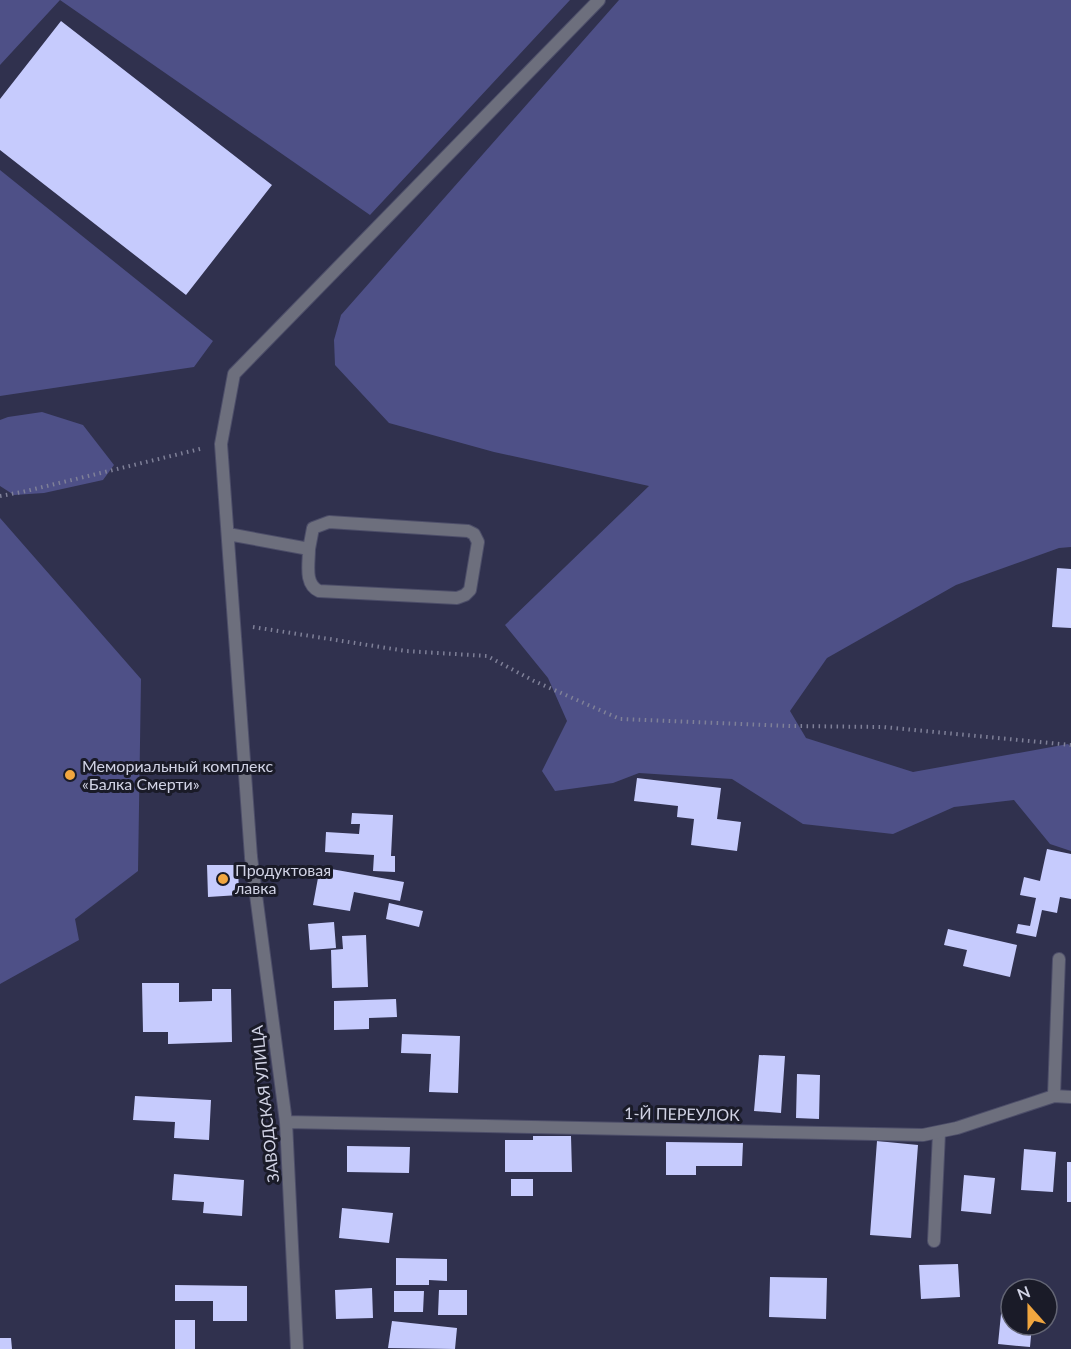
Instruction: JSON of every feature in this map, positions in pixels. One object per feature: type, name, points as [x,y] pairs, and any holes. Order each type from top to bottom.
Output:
[{"type":"street","name":"ЗАВОДСКАЯ УЛИЦА","points":[[297,1349],[286,1122],[251,857],[221,444],[234,374],[600,0]]},
{"type":"street","points":[[329,522],[468,531],[474,534],[478,542],[470,590],[457,598],[319,591],[309,582],[309,549],[313,528],[329,522]]},
{"type":"street","points":[[228,534],[309,549]]},
{"type":"street","points":[[1054,1096],[1059,959]]},
{"type":"street","name":"1-Й ПЕРЕУЛОК","points":[[286,1122],[912,1135],[939,1133],[1054,1096],[1071,1097]]},
{"type":"street","points":[[934,1241],[939,1133]]},
{"type":"path","points":[[0,496],[221,444]]},
{"type":"path","points":[[234,623],[406,651],[487,656],[534,681],[620,719],[790,726],[883,727],[1071,745]]},
{"type":"shaded area","points":[[0,0],[60,0],[0,65]]},
{"type":"shaded area","points":[[60,0],[570,0],[370,215]]},
{"type":"shaded area","points":[[619,0],[1071,0],[1071,547],[1059,548],[956,585],[827,658],[790,711],[806,738],[913,772],[1068,744],[1071,747],[1071,851],[1050,844],[1014,800],[954,807],[893,834],[803,824],[732,779],[639,773],[613,783],[555,791],[542,771],[567,721],[548,678],[505,625],[649,486],[494,452],[389,423],[335,365],[334,340],[341,315]]},
{"type":"shaded area","points":[[0,170],[213,341],[194,367],[0,396]]},
{"type":"shaded area","points":[[42,412],[83,425],[114,465],[103,480],[44,493],[14,495],[0,486],[0,420]]},
{"type":"shaded area","name":"Мемориальный комплекс «Балка Смерти»","points":[[0,518],[141,679],[138,871],[75,919],[79,940],[0,984]]},
{"type":"building","points":[[61,21],[272,185],[186,295],[0,150],[0,99]]},
{"type":"building","points":[[1057,568],[1071,569],[1071,628],[1052,627]]},
{"type":"building","points":[[637,778],[721,788],[717,819],[741,822],[737,851],[691,845],[694,819],[677,817],[678,806],[634,801]]},
{"type":"building","points":[[352,813],[393,815],[391,856],[395,856],[395,872],[373,871],[374,855],[325,852],[326,832],[359,834],[360,824],[351,824]]},
{"type":"building","points":[[1047,849],[1071,854],[1071,899],[1060,897],[1057,913],[1042,910],[1036,937],[1016,933],[1018,924],[1030,926],[1036,898],[1020,895],[1024,877],[1040,881]]},
{"type":"building","points":[[207,865],[238,865],[239,895],[208,897]]},
{"type":"building","points":[[320,867],[404,882],[400,901],[354,892],[350,911],[313,905]]},
{"type":"building","points":[[389,903],[423,911],[419,927],[386,919]]},
{"type":"building","points":[[334,922],[336,948],[310,950],[308,924]]},
{"type":"building","points":[[948,929],[1017,945],[1010,977],[963,966],[967,950],[944,945]]},
{"type":"building","points":[[366,935],[368,987],[332,988],[331,950],[343,949],[342,936]]},
{"type":"building","points":[[142,983],[179,983],[179,1002],[212,1001],[212,989],[231,989],[232,1042],[168,1044],[168,1032],[143,1032]]},
{"type":"building","points":[[396,999],[397,1017],[369,1018],[369,1029],[334,1030],[334,1001]]},
{"type":"building","points":[[402,1034],[460,1036],[458,1093],[429,1092],[431,1054],[401,1053]]},
{"type":"building","points":[[759,1055],[785,1056],[781,1113],[754,1111]]},
{"type":"building","points":[[797,1074],[820,1075],[819,1119],[796,1118]]},
{"type":"building","points":[[135,1096],[211,1100],[209,1140],[174,1138],[175,1122],[133,1120]]},
{"type":"building","points":[[533,1136],[571,1136],[572,1172],[505,1172],[505,1140],[533,1140]]},
{"type":"building","points":[[877,1141],[918,1145],[911,1238],[870,1235]]},
{"type":"building","points":[[666,1142],[743,1143],[742,1166],[696,1166],[696,1175],[666,1175]]},
{"type":"building","points":[[347,1146],[410,1147],[409,1173],[347,1172]]},
{"type":"building","points":[[1024,1149],[1056,1152],[1053,1192],[1021,1190]]},
{"type":"building","points":[[1067,1162],[1071,1162],[1071,1202],[1067,1202]]},
{"type":"building","points":[[174,1174],[244,1180],[242,1216],[203,1213],[204,1202],[172,1200]]},
{"type":"building","points":[[964,1175],[995,1178],[991,1214],[961,1211]]},
{"type":"building","points":[[511,1179],[533,1179],[533,1196],[511,1196]]},
{"type":"building","points":[[342,1208],[393,1213],[389,1243],[339,1238]]},
{"type":"building","points":[[396,1258],[447,1259],[447,1281],[429,1280],[429,1285],[396,1285]]},
{"type":"building","points":[[958,1264],[960,1297],[921,1299],[919,1265]]},
{"type":"building","points":[[770,1277],[827,1278],[826,1319],[769,1317]]},
{"type":"building","points":[[175,1285],[247,1286],[247,1321],[213,1321],[213,1301],[175,1301]]},
{"type":"building","points":[[372,1288],[373,1318],[336,1319],[335,1290]]},
{"type":"building","points":[[439,1290],[467,1290],[467,1315],[438,1315]]},
{"type":"building","points":[[394,1291],[424,1291],[423,1312],[394,1312]]},
{"type":"building","points":[[175,1320],[195,1320],[195,1349],[175,1349]]},
{"type":"building","points":[[392,1321],[457,1328],[455,1349],[388,1348]]},
{"type":"building","points":[[999,1334],[999,1337],[1031,1337],[1030,1347],[998,1344]]},
{"type":"building","points":[[0,1338],[11,1338],[12,1349],[0,1349]]},
{"type":"place","name":"Мемориальный комплекс «Балка Смерти»","points":[[70,775]]},
{"type":"place","name":"Продуктовая лавка","points":[[223,879]]}]
